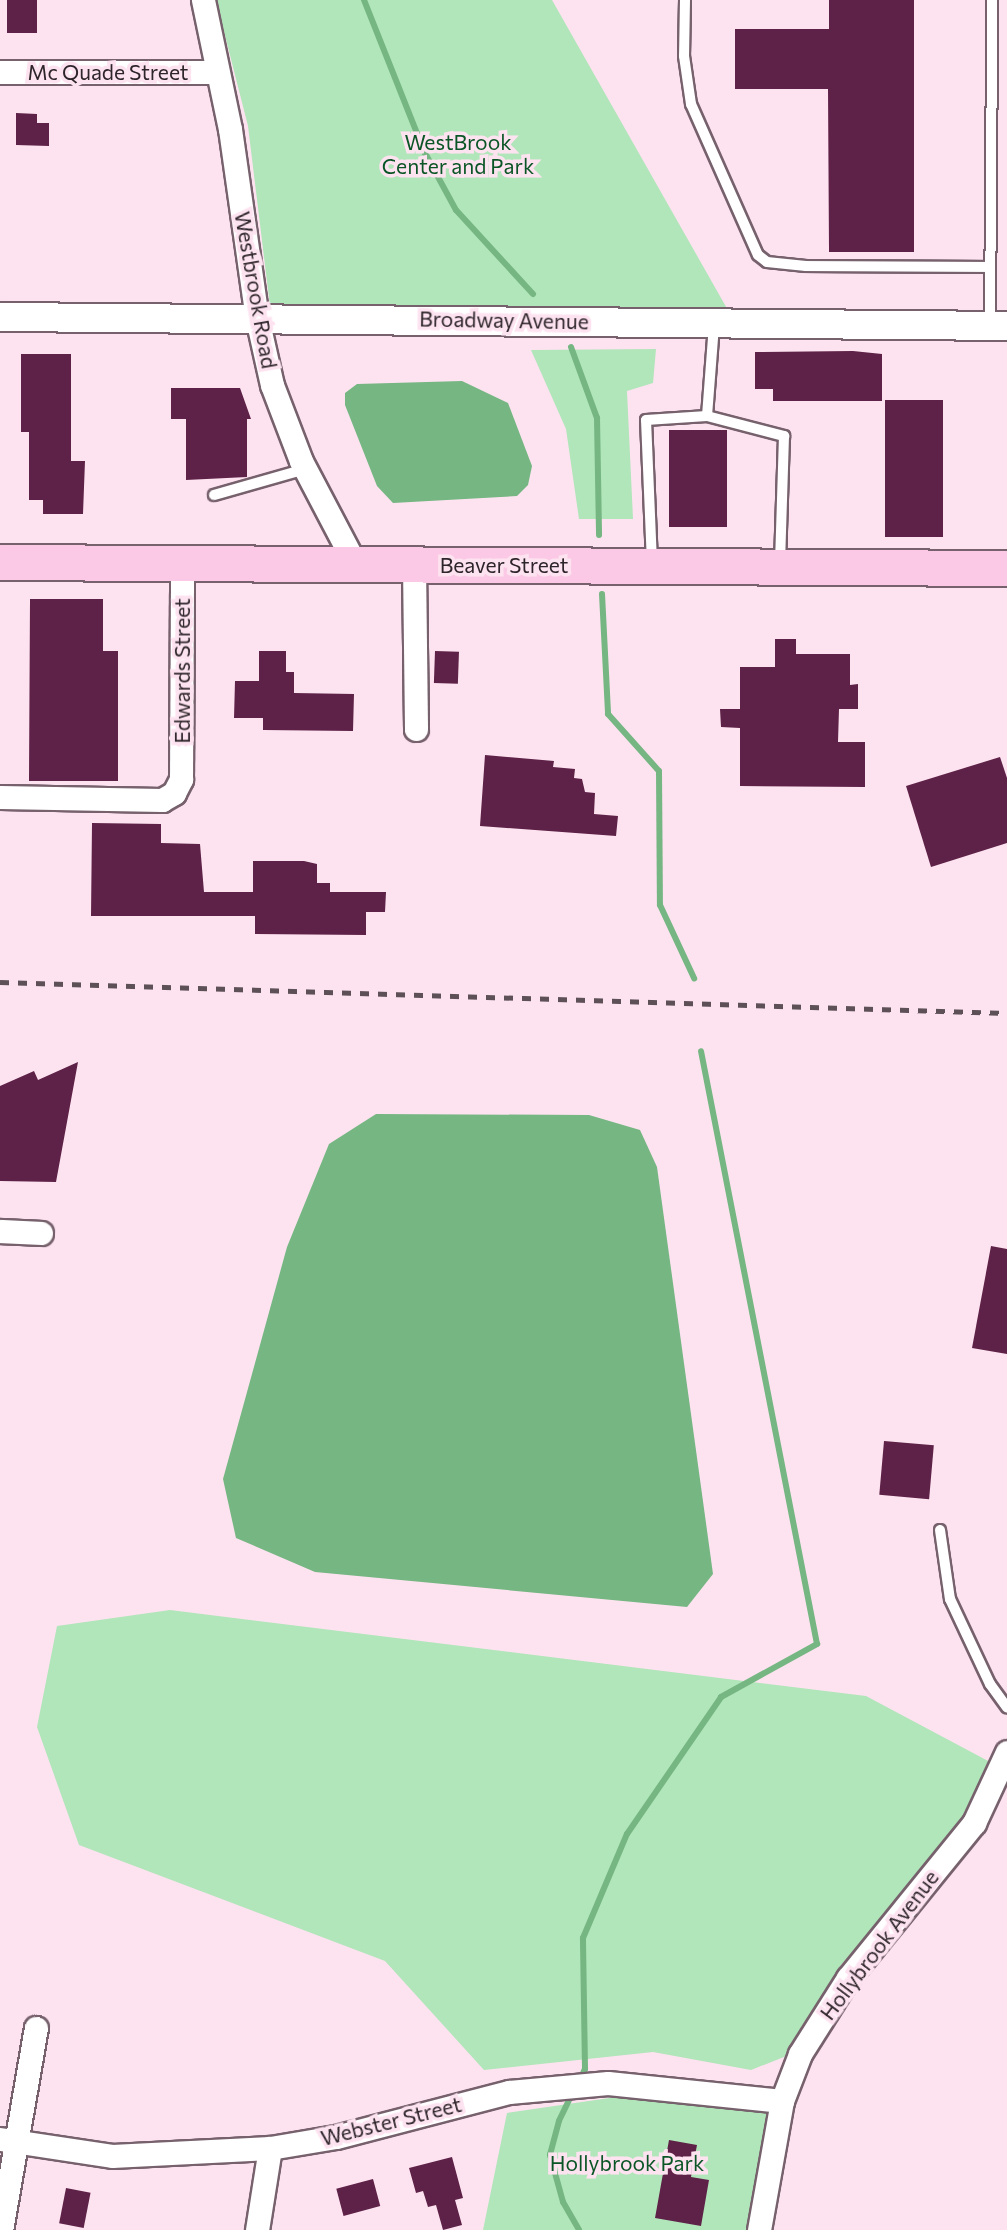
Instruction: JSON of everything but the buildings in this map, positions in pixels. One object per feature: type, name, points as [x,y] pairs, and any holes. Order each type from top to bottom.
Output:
[{"type":"main road","name":"Beaver Street","points":[[0,562],[1007,568]]},
{"type":"street","name":"Westbrook Road","points":[[203,0],[230,129],[257,318],[272,385],[305,469],[355,565]]},
{"type":"street","name":"Mc Quade Street","points":[[0,72],[217,72]]},
{"type":"street","name":"Broadway Avenue","points":[[0,317],[998,326]]},
{"type":"street","name":"Edwards Street","points":[[0,797],[162,800],[174,793],[181,779],[181,563]]},
{"type":"street","points":[[414,564],[416,729]]},
{"type":"street","points":[[0,1231],[41,1233]]},
{"type":"street","name":"Hollybrook Avenue","points":[[759,2230],[782,2101],[800,2054],[848,1978],[974,1823],[1007,1752]]},
{"type":"street","points":[[1,2230],[8,2140],[36,2028]]},
{"type":"street","name":"Webster Street","points":[[8,2140],[112,2156],[270,2148],[548,2086],[608,2083],[782,2101]]},
{"type":"street","points":[[257,2230],[270,2148]]},
{"type":"lane","points":[[685,0],[684,56],[691,104],[758,255],[767,262],[806,266],[990,267]]},
{"type":"lane","points":[[992,0],[990,267],[998,326]]},
{"type":"lane","points":[[707,416],[714,323]]},
{"type":"lane","points":[[652,566],[646,420],[707,416],[784,436],[780,567]]},
{"type":"lane","points":[[214,495],[305,469]]},
{"type":"lane","points":[[940,1530],[950,1599],[970,1646],[1007,1707]]},
{"type":"green space","name":"WestBrook Center and Park","points":[[216,0],[552,0],[729,312],[270,306],[248,126]]},
{"type":"green space","points":[[656,349],[653,383],[627,391],[633,519],[579,519],[566,429],[531,350]]},
{"type":"green space","points":[[170,1610],[866,1696],[990,1762],[948,1845],[841,1965],[789,2055],[751,2070],[653,2052],[484,2070],[385,1961],[79,1845],[37,1727],[57,1626]]},
{"type":"green space","name":"Hollybrook Park","points":[[623,2096],[674,2096],[770,2107],[750,2230],[483,2230],[507,2113]]},
{"type":"shaded area","points":[[462,381],[508,403],[532,466],[528,485],[517,496],[393,503],[377,486],[345,405],[345,393],[357,384]]},
{"type":"shaded area","points":[[376,1114],[589,1115],[640,1130],[657,1167],[713,1574],[687,1607],[315,1572],[236,1538],[223,1479],[287,1247],[329,1144]]},
{"type":"waterway","points":[[364,0],[425,153],[456,210],[533,294]]},
{"type":"waterway","points":[[571,347],[597,418],[599,535]]},
{"type":"waterway","points":[[602,594],[608,714],[659,771],[660,905],[694,978]]},
{"type":"waterway","points":[[580,2080],[585,2069],[583,1938],[627,1834],[721,1697],[817,1644],[701,1051]]},
{"type":"waterway","points":[[573,2092],[559,2121],[550,2155],[563,2202],[579,2230]]},
{"type":"railway","points":[[0,982],[1007,1013]]}]
